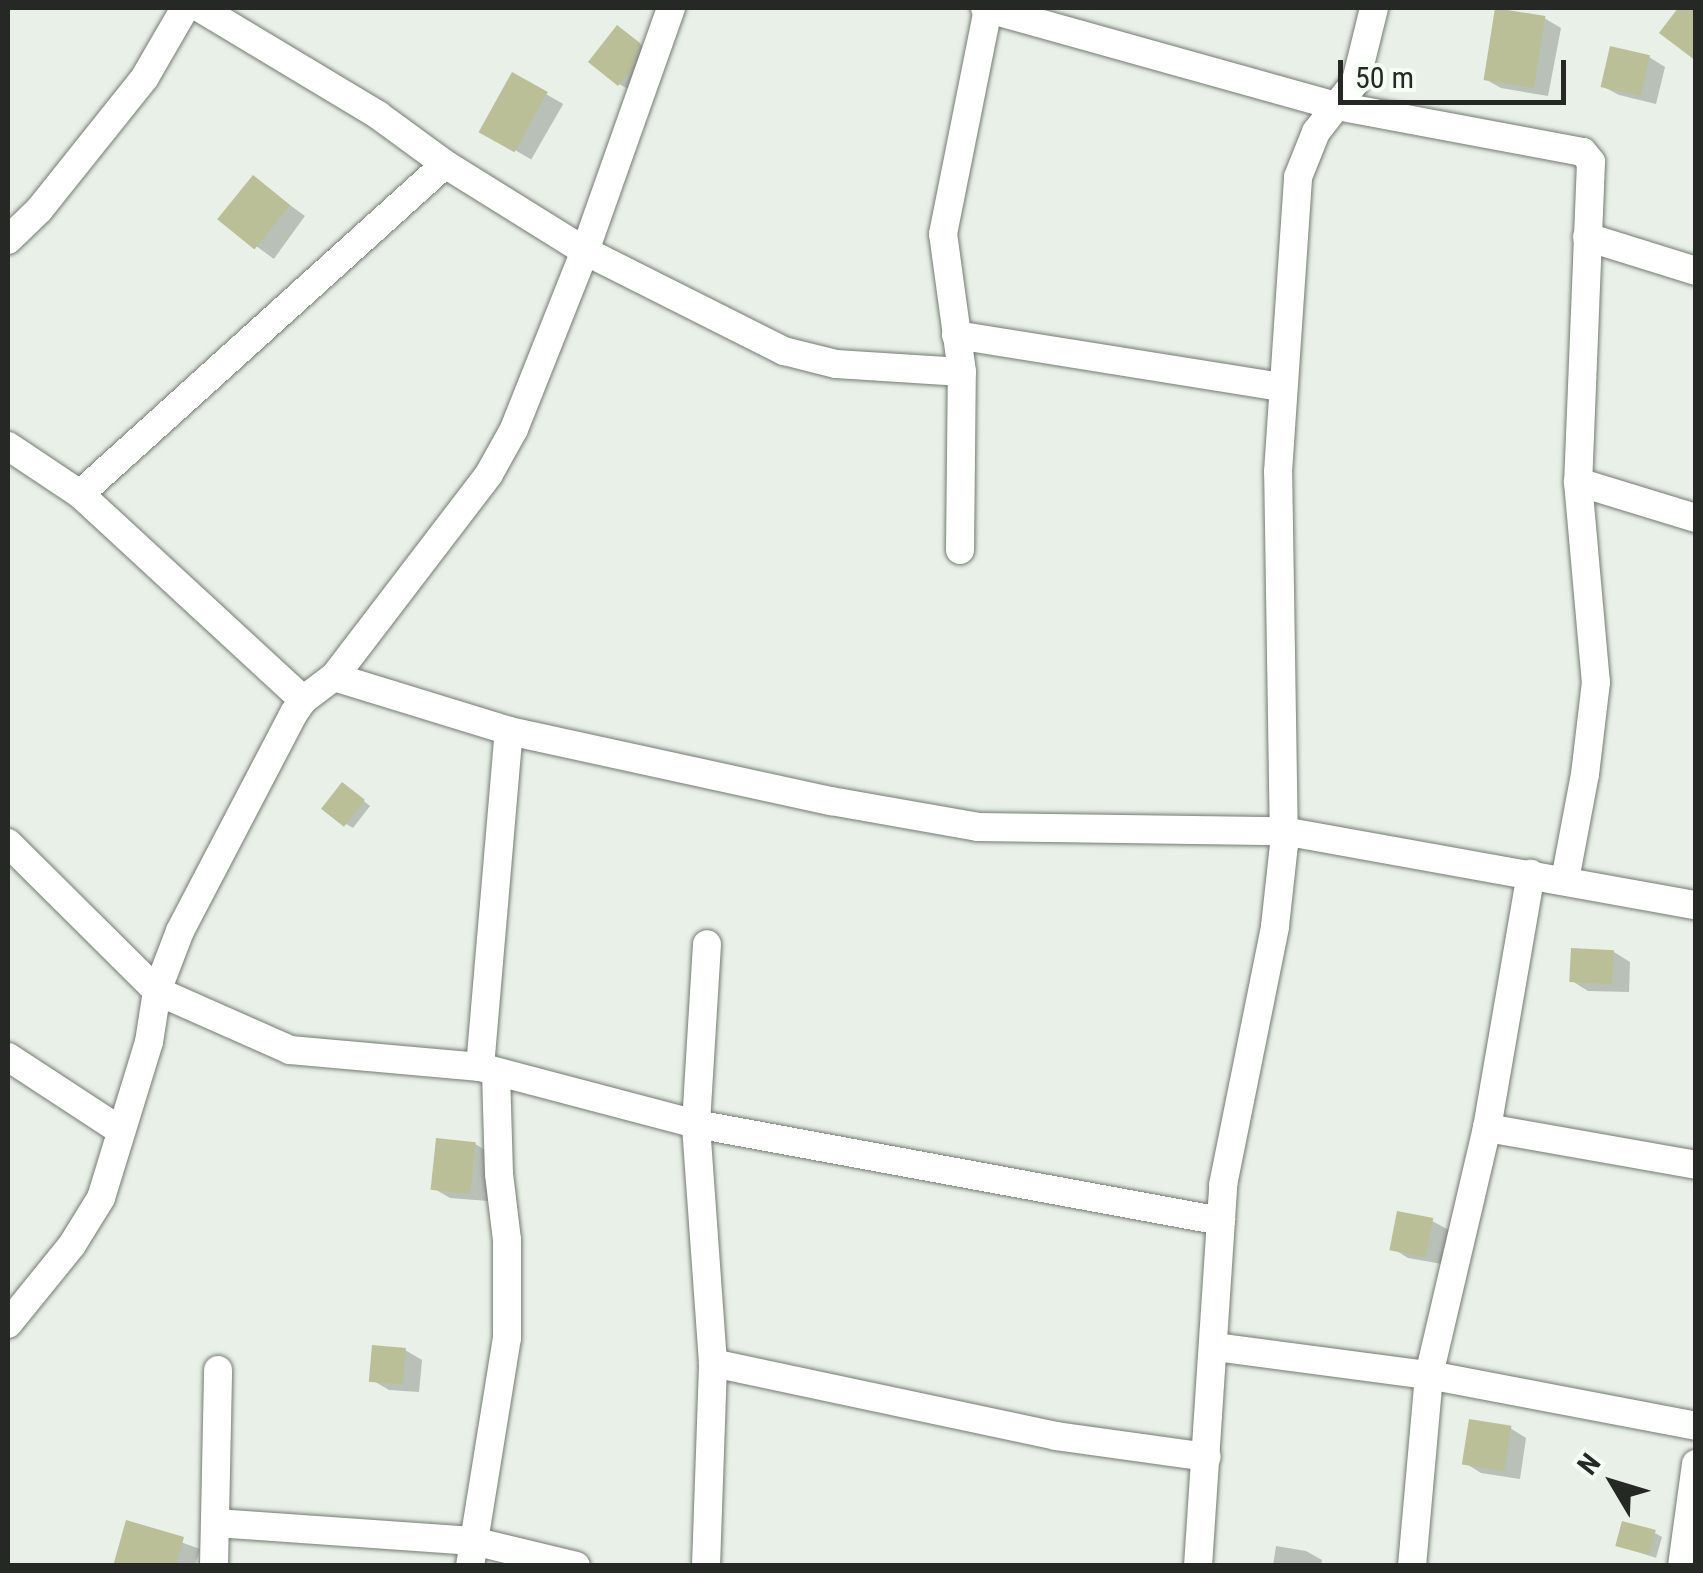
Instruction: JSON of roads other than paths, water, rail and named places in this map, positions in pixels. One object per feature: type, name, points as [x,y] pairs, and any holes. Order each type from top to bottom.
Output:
[{"type":"street","points":[[8,240],[39,210],[145,77],[186,8]]},
{"type":"street","points":[[200,8],[378,115],[445,164],[584,251],[784,351],[836,364],[962,372]]},
{"type":"street","points":[[8,1324],[72,1245],[101,1198],[150,1042],[156,991],[180,932],[304,700],[334,678],[489,474],[514,429],[672,8]]},
{"type":"street","points":[[960,550],[962,372],[942,234],[987,8],[1337,106],[1582,152],[1591,162],[1578,482],[1596,682],[1585,774],[1565,880]]},
{"type":"street","points":[[1198,1566],[1223,1185],[1276,926],[1283,831],[1278,472],[1298,177],[1316,132],[1356,80],[1374,8]]},
{"type":"street","points":[[80,494],[445,164]]},
{"type":"street","points":[[1588,237],[1696,270]]},
{"type":"street","points":[[956,335],[1282,387]]},
{"type":"street","points":[[8,446],[80,494],[304,700]]},
{"type":"street","points":[[1578,482],[1696,518]]},
{"type":"street","points":[[334,678],[510,731],[831,801],[978,827],[1283,831],[1696,905]]},
{"type":"street","points":[[472,1553],[506,1338],[506,1240],[488,1070],[510,731]]},
{"type":"street","points":[[8,844],[156,991],[290,1050],[488,1070],[696,1124],[1221,1221]]},
{"type":"street","points":[[1412,1566],[1429,1375],[1487,1128],[1531,874]]},
{"type":"street","points":[[706,1566],[713,1363],[696,1124],[707,944]]},
{"type":"street","points":[[8,1057],[121,1132]]},
{"type":"street","points":[[1487,1128],[1696,1165]]},
{"type":"street","points":[[1214,1347],[1429,1375],[1696,1426]]},
{"type":"street","points":[[713,1363],[1056,1436],[1207,1457]]},
{"type":"street","points":[[214,1566],[218,1370]]},
{"type":"street","points":[[1682,1566],[1696,1464]]},
{"type":"street","points":[[216,1523],[576,1566]]}]
